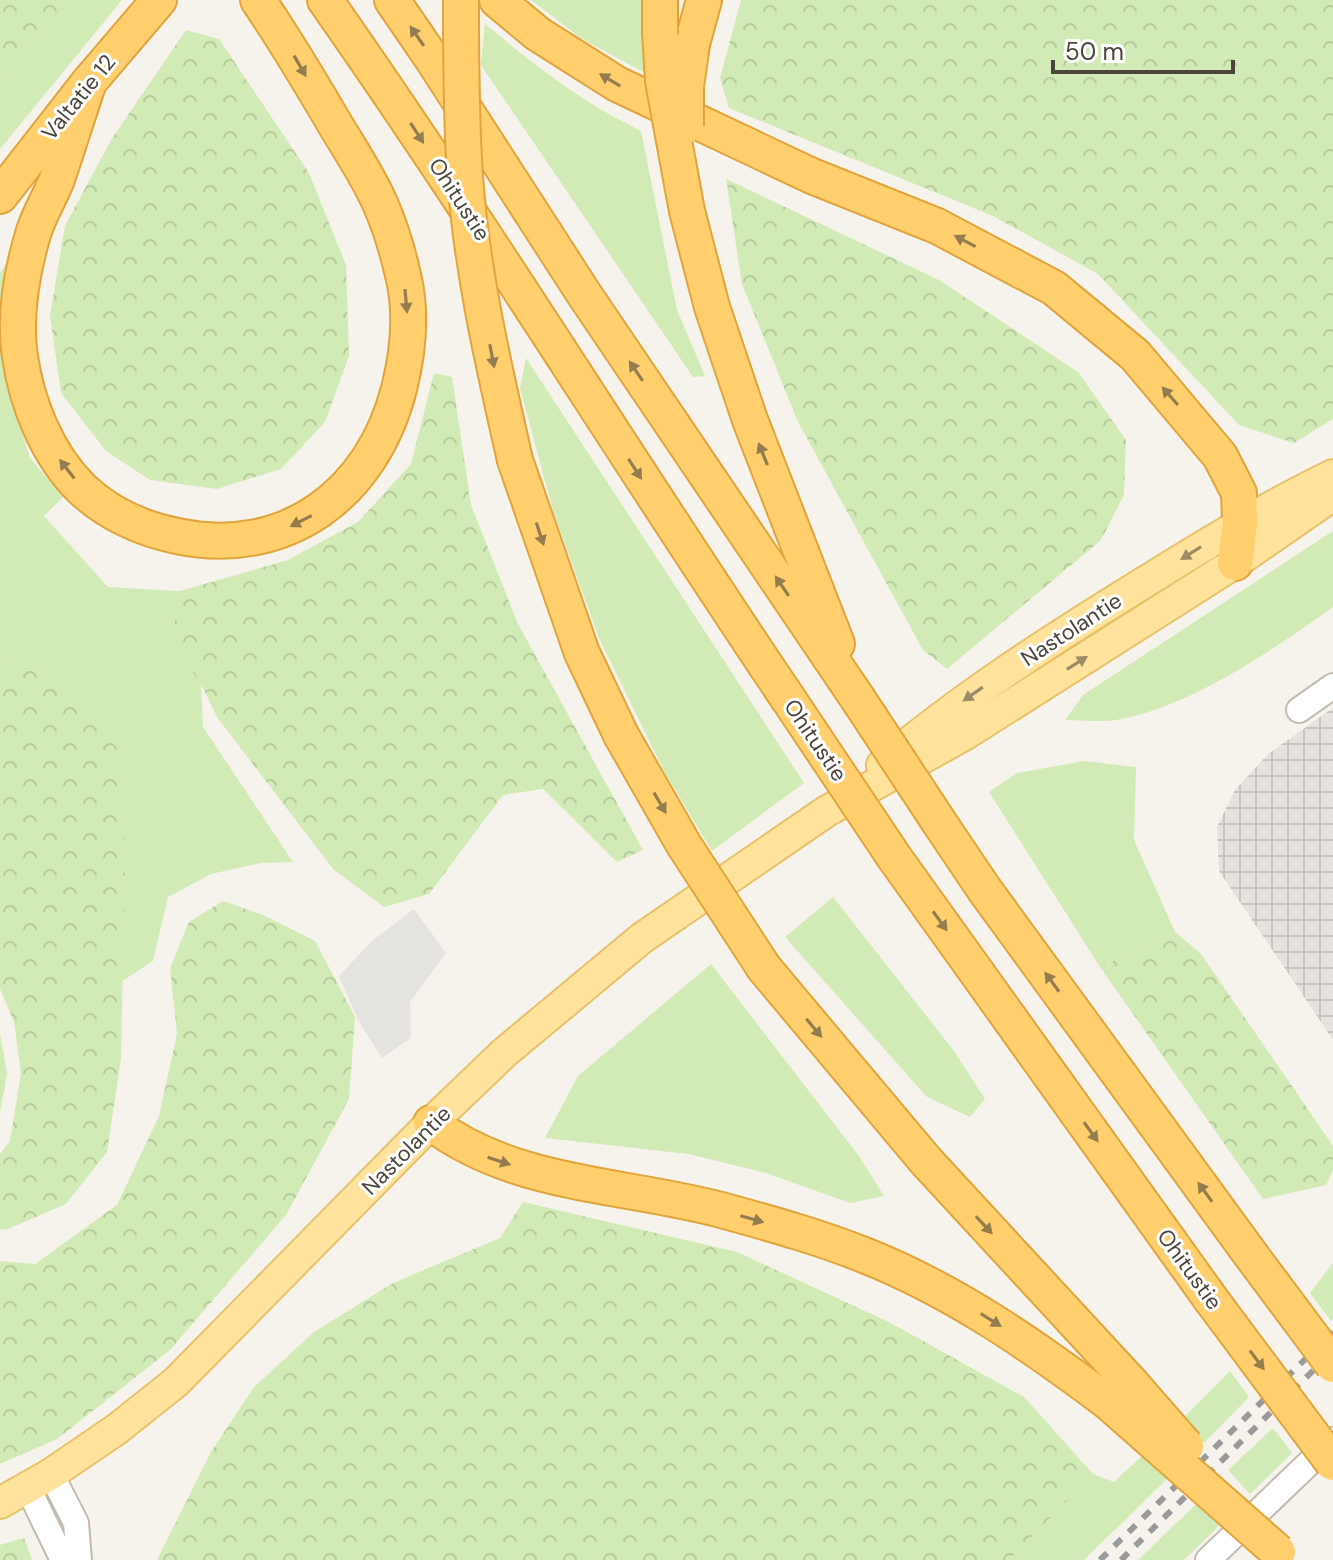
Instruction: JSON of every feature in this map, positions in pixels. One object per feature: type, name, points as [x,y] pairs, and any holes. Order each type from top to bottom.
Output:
[{"type":"highway","name":"Valtatie 12","points":[[0,196],[89,82],[159,0]]},
{"type":"highway","points":[[89,82],[56,183],[34,230],[20,296],[20,354],[29,401],[54,453],[82,488],[123,519],[158,532],[193,540],[230,542],[273,533],[304,522],[340,496],[372,458],[392,416],[408,335],[404,278],[382,207],[285,40],[258,0]]},
{"type":"highway","name":"Ohitustie","points":[[325,0],[405,114],[670,524],[894,857],[1210,1298],[1333,1463]]},
{"type":"highway","points":[[392,0],[584,294],[984,889],[1333,1365]]},
{"type":"highway","points":[[461,0],[465,179],[486,325],[515,460],[582,653],[621,735],[684,845],[764,968],[1119,1392],[1282,1556]]},
{"type":"highway","points":[[497,0],[538,34],[617,84],[812,176],[937,226],[1054,288],[1135,355],[1220,456],[1239,493],[1240,523],[1235,563]]},
{"type":"highway","points":[[687,211],[686,86],[692,44],[704,0]]},
{"type":"highway","points":[[660,15],[663,81],[687,211],[712,307],[750,420],[858,698]]},
{"type":"highway","points":[[431,1123],[480,1155],[535,1172],[721,1210],[789,1229],[865,1256],[939,1290],[1046,1356],[1119,1392]]},
{"type":"main road","name":"Nastolantie","points":[[0,1503],[117,1429],[176,1382],[504,1053],[642,938],[827,811],[948,711],[1240,523],[1333,475]]},
{"type":"main road","name":"Nastolantie","points":[[827,811],[964,735],[1235,563],[1333,495]]},
{"type":"street","points":[[1299,710],[1333,686]]},
{"type":"street","points":[[1208,1560],[1333,1440]]},
{"type":"street","points":[[39,1481],[63,1560]]},
{"type":"street","points":[[39,1481],[76,1523],[79,1560]]},
{"type":"shaded area","points":[[1333,708],[1333,1040],[1219,871],[1217,827],[1235,790],[1268,754]]},
{"type":"shaded area","points":[[414,909],[446,953],[410,1002],[411,1038],[382,1058],[358,1020],[339,976],[372,941]]},
{"type":"green space","points":[[0,0],[75,0],[0,80]]},
{"type":"green space","points":[[75,0],[122,0],[0,149],[0,80]]},
{"type":"green space","points":[[531,0],[645,0],[647,74],[582,39]]},
{"type":"green space","points":[[741,0],[1333,0],[1333,419],[1294,443],[1239,425],[1098,274],[993,216],[729,108],[720,78]]},
{"type":"green space","points":[[485,24],[560,82],[641,131],[677,310],[705,376],[693,377],[481,65]]},
{"type":"green space","points":[[186,30],[219,39],[309,173],[346,265],[349,356],[325,422],[281,469],[217,489],[150,480],[106,451],[61,393],[50,316],[65,226],[111,140]]},
{"type":"green space","points":[[726,179],[939,280],[1078,372],[1126,440],[1124,495],[1101,540],[947,669],[923,650],[798,422],[742,284]]},
{"type":"green space","points":[[14,253],[6,359],[17,416],[30,458],[63,497],[44,516],[108,587],[180,591],[171,641],[201,684],[203,727],[293,862],[261,863],[211,874],[168,897],[153,961],[121,982],[125,868],[48,666],[0,662],[0,273]]},
{"type":"green space","points":[[526,358],[804,783],[712,851],[665,773],[599,638],[554,514],[520,388]]},
{"type":"green space","points":[[434,373],[452,377],[471,505],[518,624],[643,850],[617,862],[543,789],[503,795],[429,894],[384,907],[333,869],[217,717],[201,684],[171,641],[180,591],[288,560],[358,522],[411,464]]},
{"type":"green space","points":[[1333,531],[1333,607],[1232,674],[1176,702],[1114,720],[1065,720],[1083,695]]},
{"type":"green space","points":[[0,662],[48,666],[121,753],[125,868],[121,1058],[107,1152],[66,1204],[0,1230],[0,1154],[10,1141],[21,1073],[14,1022],[0,989]]},
{"type":"green space","points":[[1084,761],[1136,767],[1134,840],[1175,932],[1100,967],[989,792],[1017,773]]},
{"type":"green space","points":[[833,897],[954,1051],[985,1099],[970,1117],[927,1097],[785,937]]},
{"type":"green space","points":[[223,901],[263,915],[315,941],[355,1017],[349,1099],[286,1215],[170,1350],[57,1439],[0,1464],[0,1261],[35,1264],[117,1205],[159,1116],[177,1034],[170,968],[189,922]]},
{"type":"green space","points":[[1175,932],[1201,954],[1333,1146],[1333,1170],[1326,1185],[1263,1199],[1100,967]]},
{"type":"green space","points":[[711,964],[859,1156],[884,1196],[850,1203],[766,1173],[688,1154],[545,1138],[578,1076]]},
{"type":"green space","points":[[0,1033],[7,1074],[0,1112]]},
{"type":"green space","points":[[523,1202],[737,1252],[889,1322],[1024,1397],[1093,1474],[1009,1560],[157,1560],[211,1452],[254,1387],[314,1332],[393,1283],[500,1238]]},
{"type":"green space","points":[[1333,1263],[1333,1319],[1331,1321],[1310,1293]]},
{"type":"green space","points":[[1230,1371],[1249,1397],[1204,1443],[1182,1419]]},
{"type":"green space","points":[[1273,1428],[1292,1453],[1250,1494],[1228,1470]]},
{"type":"green space","points":[[1144,1454],[1168,1478],[1084,1560],[1009,1560],[1093,1474],[1114,1482]]},
{"type":"green space","points":[[1196,1504],[1219,1526],[1184,1560],[1138,1560]]},
{"type":"green space","points":[[24,1538],[32,1560],[0,1560],[0,1545]]},
{"type":"railway","points":[[1100,1560],[1333,1332]]},
{"type":"railway","points":[[1121,1560],[1333,1351]]}]
